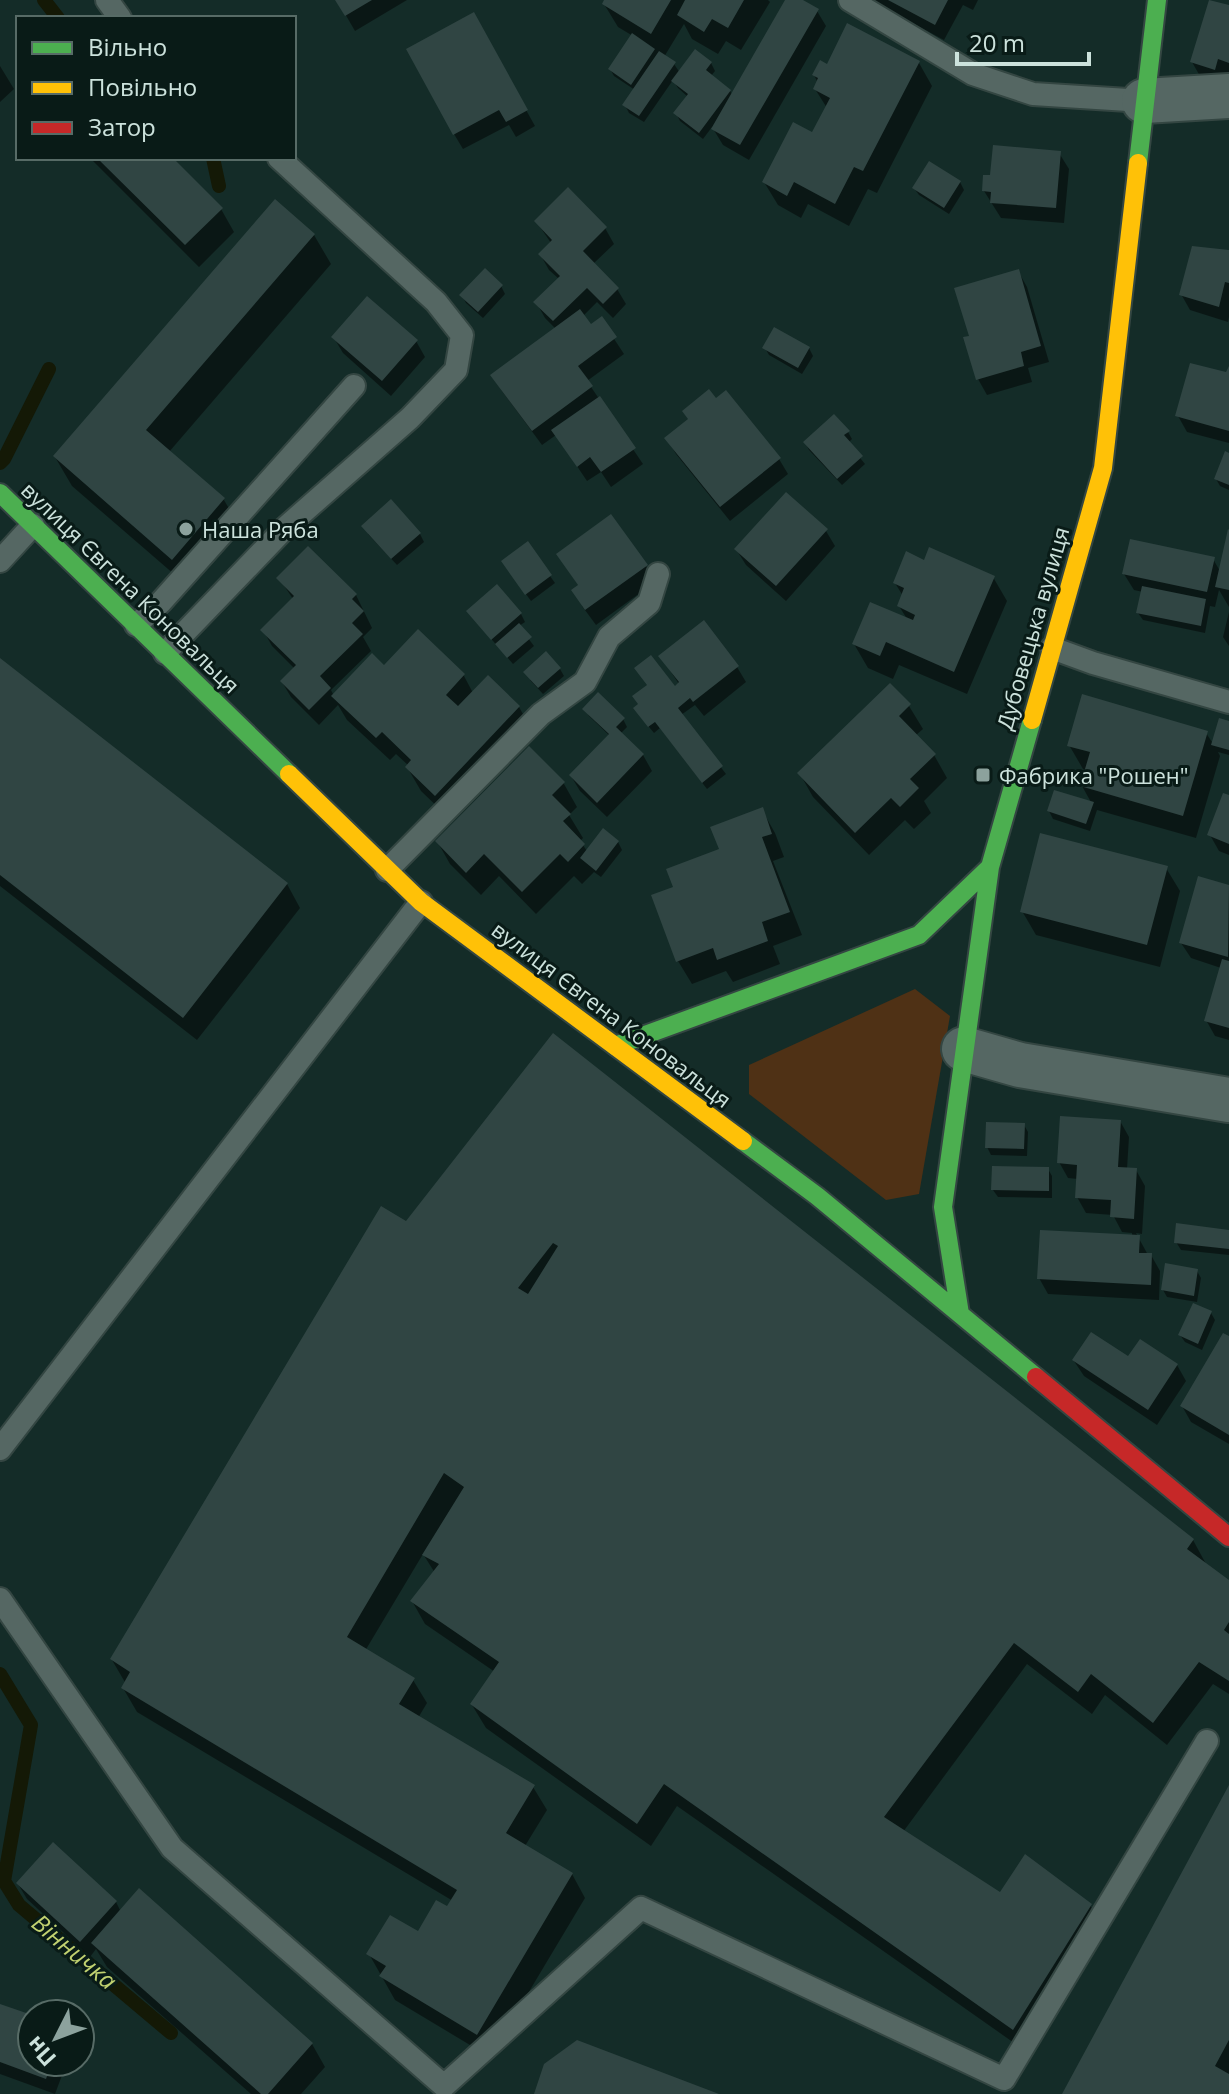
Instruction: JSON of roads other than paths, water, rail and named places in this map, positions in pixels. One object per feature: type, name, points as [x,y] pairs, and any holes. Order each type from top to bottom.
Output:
[{"type":"street","name":"Дубовецька вулиця","points":[[960,1314],[943,1207],[990,867],[1103,468],[1157,0]]},
{"type":"street","points":[[1144,101],[1229,96]]},
{"type":"street","name":"вулиця Євгена Коновальця","points":[[0,493],[421,902],[817,1196],[1229,1537]]},
{"type":"street","points":[[615,1046],[919,935],[990,867]]},
{"type":"street","points":[[964,1049],[1020,1065],[1229,1100]]},
{"type":"lane","points":[[850,0],[973,74],[1033,94],[1144,101]]},
{"type":"lane","points":[[165,653],[285,528],[410,418],[456,370],[462,335],[436,302],[281,160]]},
{"type":"lane","points":[[136,625],[161,602],[354,386]]},
{"type":"lane","points":[[0,561],[33,525]]},
{"type":"lane","points":[[387,870],[541,714],[585,682],[609,637],[649,603],[658,574]]},
{"type":"lane","points":[[1052,648],[1229,702]]},
{"type":"lane","points":[[0,1449],[421,902]]},
{"type":"lane","points":[[0,1599],[172,1848],[444,2086],[641,1908],[1004,2079],[1207,1741]]},
{"type":"waterway","name":"Вінничка","points":[[44,0],[56,16]]},
{"type":"waterway","name":"Вінничка","points":[[213,160],[219,186]]},
{"type":"waterway","name":"Вінничка","points":[[0,463],[49,369]]},
{"type":"waterway","name":"Вінничка","points":[[0,1674],[31,1725],[4,1881],[19,1905],[171,2033]]},
{"type":"place","name":"Наша Ряба","points":[[186,529]]},
{"type":"place","name":"Фабрика \"Рошен\"","points":[[983,775]]}]
